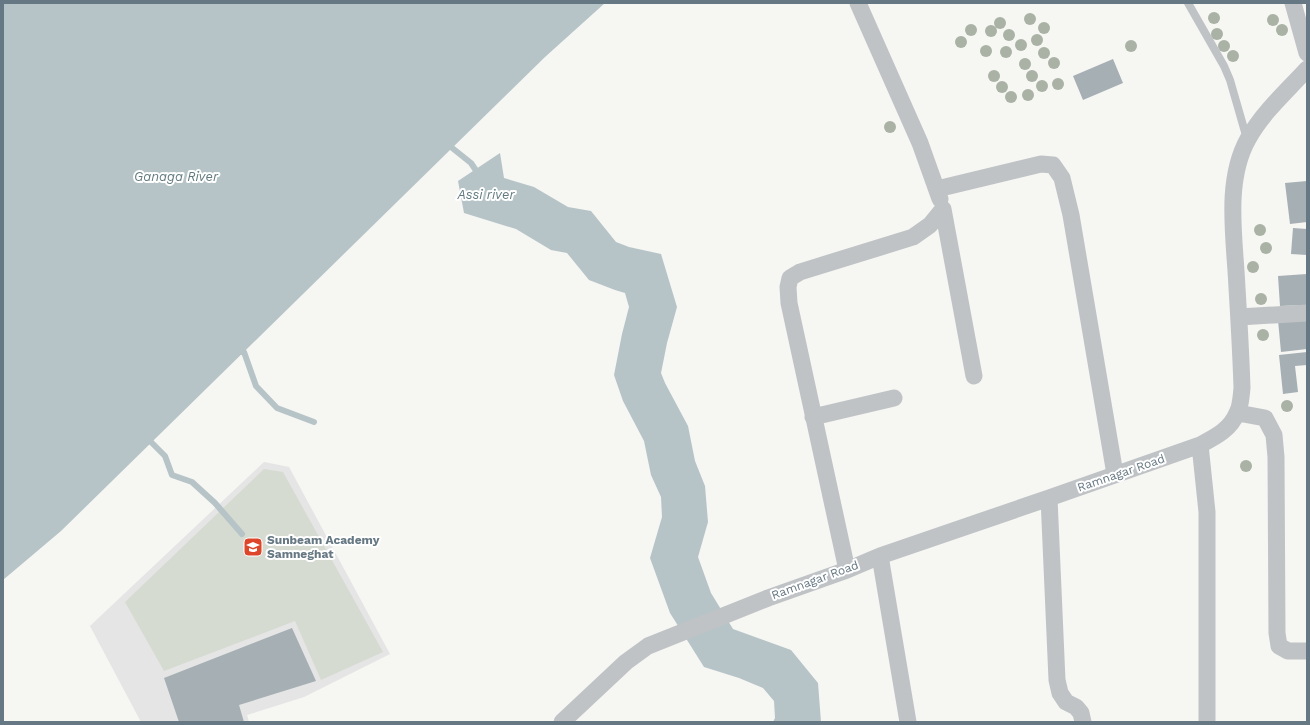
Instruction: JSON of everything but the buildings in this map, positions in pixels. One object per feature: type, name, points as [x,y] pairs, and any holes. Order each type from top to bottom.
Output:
[{"type":"street","points":[[858,3],[920,143],[937,189],[943,209],[974,376]]},
{"type":"street","points":[[1293,3],[1307,53]]},
{"type":"street","name":"Ramnagar Road","points":[[562,722],[626,662],[648,646],[768,598],[847,570],[880,556],[1200,445],[1216,437],[1230,427],[1238,412],[1242,388],[1233,213],[1234,176],[1238,161],[1257,125],[1275,103],[1307,69]]},
{"type":"street","points":[[937,189],[1041,164],[1053,165],[1062,178],[1071,215],[1115,474]]},
{"type":"street","points":[[847,570],[789,303],[788,287],[790,278],[800,272],[913,237],[930,225],[943,209]]},
{"type":"street","points":[[1239,317],[1307,313]]},
{"type":"street","points":[[814,417],[894,398]]},
{"type":"street","points":[[1238,412],[1265,418],[1274,435],[1276,457],[1277,633],[1279,646],[1288,651],[1307,651]]},
{"type":"street","points":[[1200,445],[1207,512],[1207,722]]},
{"type":"street","points":[[1049,498],[1057,680],[1060,694],[1066,702],[1076,707],[1081,713],[1083,722]]},
{"type":"street","points":[[880,556],[908,722]]},
{"type":"lane","points":[[1188,3],[1224,66],[1230,80],[1248,140]]},
{"type":"shaded area","name":"Sunbeam Academy Samneghat","points":[[264,462],[289,467],[390,654],[304,697],[247,715],[249,722],[141,722],[90,626]]},
{"type":"shaded area","name":"Sunbeam Academy Samneghat","points":[[264,469],[283,472],[383,652],[321,680],[295,621],[164,671],[125,602]]},
{"type":"water","name":"Ganaga River","points":[[3,3],[605,3],[545,57],[61,531],[3,580]]},
{"type":"water","name":"Assi river","points":[[500,153],[504,178],[534,187],[568,207],[591,211],[616,242],[629,247],[661,254],[677,307],[667,343],[661,373],[688,426],[695,461],[705,486],[708,522],[698,557],[711,593],[733,629],[791,650],[818,683],[821,722],[773,722],[775,718],[774,701],[763,688],[739,678],[704,667],[670,613],[650,558],[662,517],[661,497],[651,475],[644,441],[623,401],[614,375],[629,307],[625,293],[589,280],[567,253],[551,250],[516,229],[464,213],[458,181]]},
{"type":"waterway","points":[[446,143],[471,163],[479,175]]},
{"type":"waterway","points":[[236,352],[244,352],[256,386],[277,408],[314,422]]},
{"type":"waterway","points":[[146,437],[165,456],[172,475],[192,482],[215,503],[242,534]]},
{"type":"place","name":"Sunbeam Academy Samneghat","points":[[253,547]]}]
